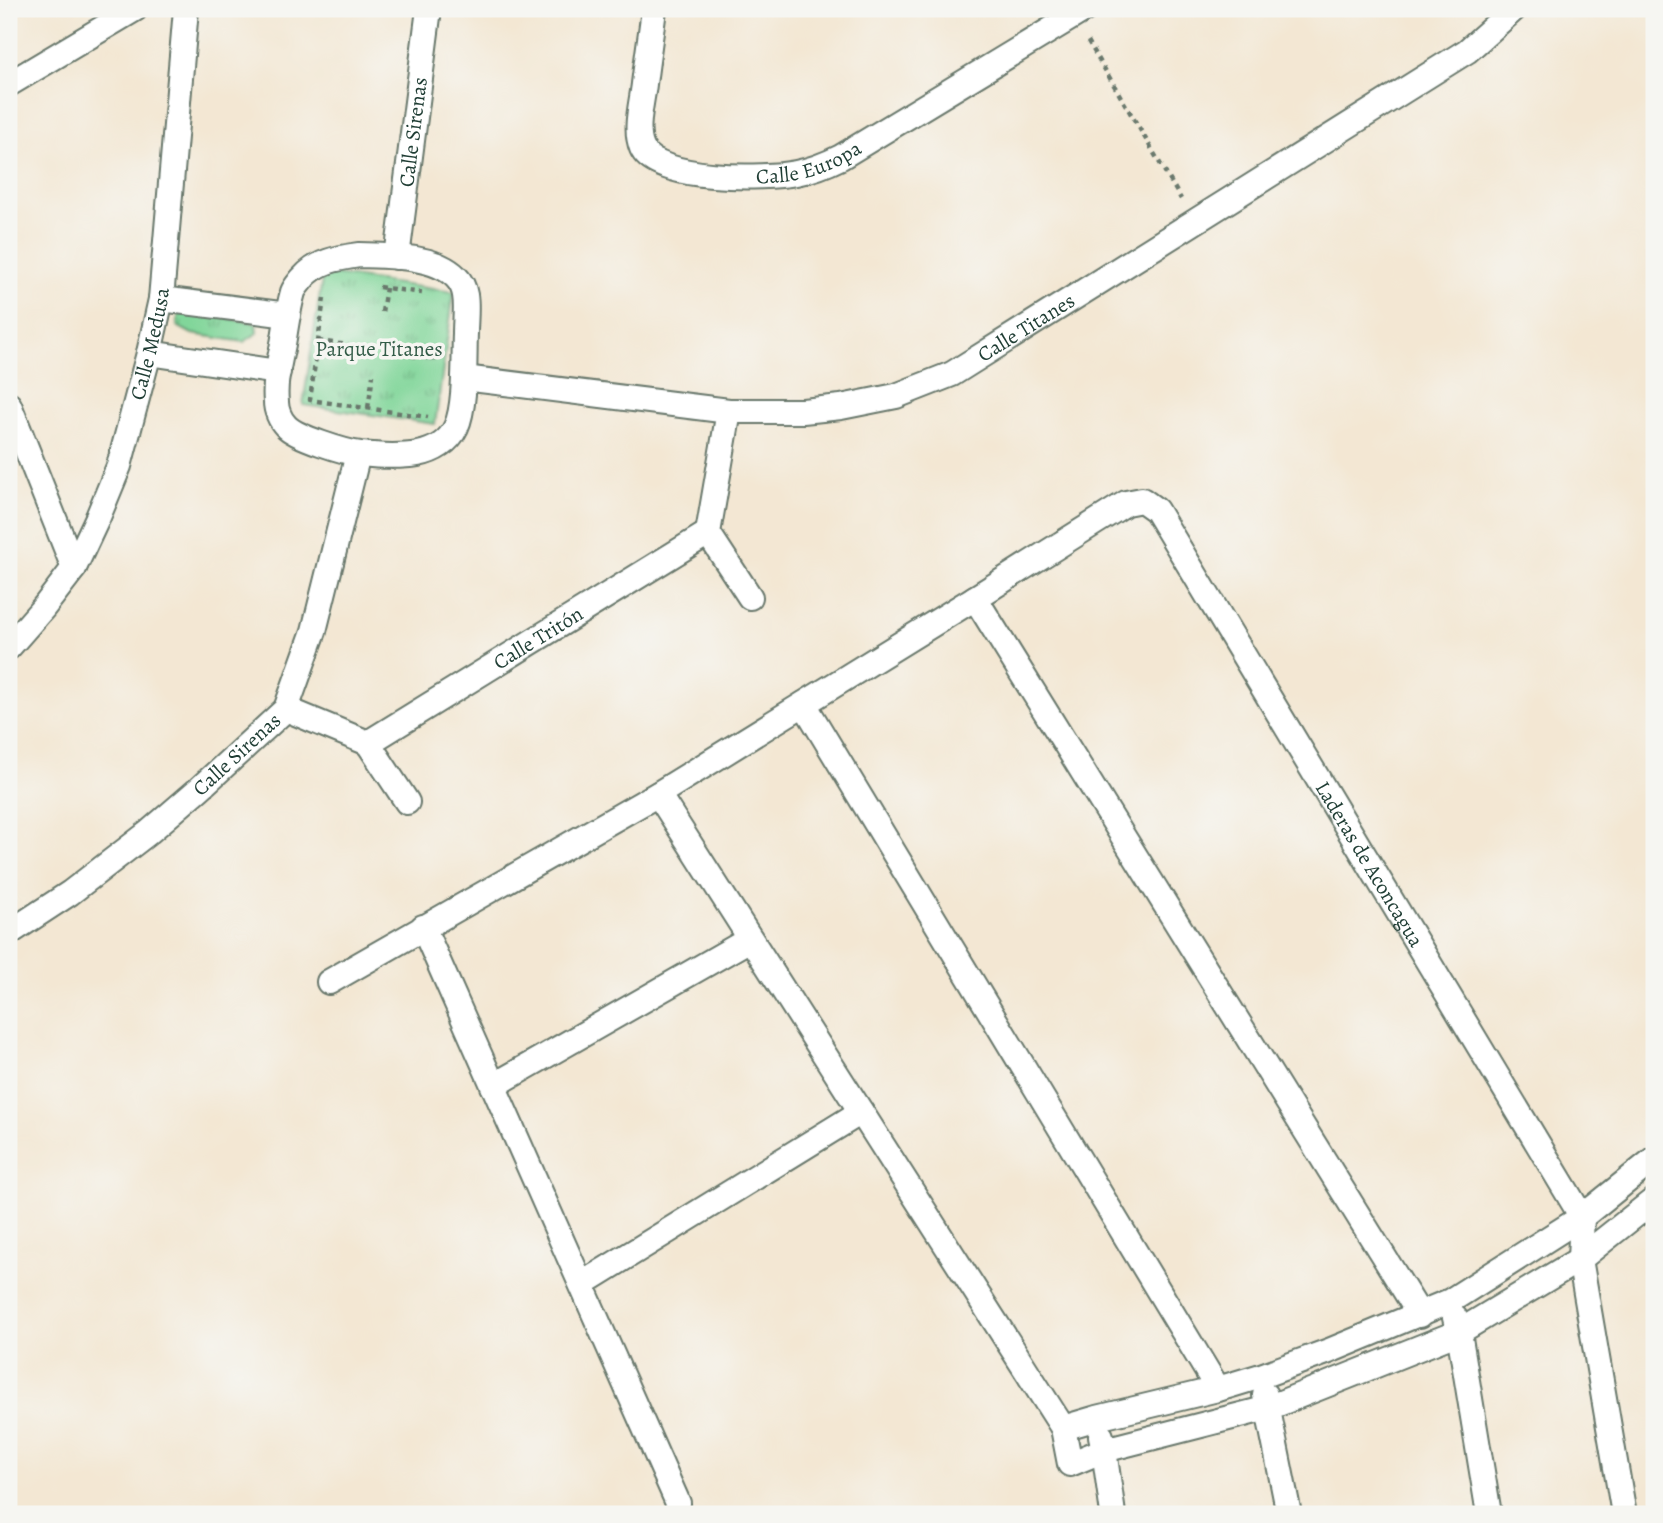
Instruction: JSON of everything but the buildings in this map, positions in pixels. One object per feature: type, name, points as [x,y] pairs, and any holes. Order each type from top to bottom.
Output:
[{"type":"street","points":[[9,84],[135,9]]},
{"type":"street","name":"Calle Medusa","points":[[9,647],[74,568],[119,466],[161,299],[186,9]]},
{"type":"street","name":"Calle Sirenas","points":[[397,257],[429,9]]},
{"type":"street","name":"Calle Europa","points":[[654,9],[639,124],[641,147],[649,158],[665,167],[740,178],[796,173],[842,157],[1079,12]]},
{"type":"street","name":"Calle Titanes","points":[[464,377],[729,411],[803,411],[842,407],[896,396],[952,374],[1195,222],[1467,51],[1514,9]]},
{"type":"street","points":[[359,255],[397,257],[436,264],[457,278],[463,287],[466,304],[464,377],[460,417],[455,430],[447,440],[432,450],[401,456],[358,454],[307,438],[285,426],[276,406],[275,391],[294,289],[322,263],[336,258],[359,255]]},
{"type":"street","points":[[161,299],[288,315]]},
{"type":"street","points":[[149,353],[278,372]]},
{"type":"street","points":[[9,405],[74,568]]},
{"type":"street","points":[[729,411],[708,533],[750,597]]},
{"type":"street","name":"Calle Sirenas","points":[[9,933],[70,893],[148,833],[286,709],[314,631],[358,454]]},
{"type":"street","name":"Laderas de Aconcagua","points":[[975,598],[1126,503],[1142,500],[1156,510],[1582,1217]]},
{"type":"street","name":"Calle Tritón","points":[[368,743],[708,533]]},
{"type":"street","points":[[329,982],[658,794],[975,598],[1420,1315]]},
{"type":"street","points":[[804,704],[1218,1389]]},
{"type":"street","points":[[286,709],[368,743],[407,803]]},
{"type":"street","points":[[658,794],[1063,1429],[1070,1464],[1104,1450],[1268,1408],[1459,1332],[1580,1259],[1654,1200]]},
{"type":"street","points":[[423,928],[678,1503]]},
{"type":"street","points":[[493,1086],[750,939]]},
{"type":"street","points":[[582,1284],[861,1111]]},
{"type":"street","points":[[1063,1429],[1261,1376],[1420,1315],[1450,1301],[1582,1217],[1654,1159]]},
{"type":"street","points":[[1582,1217],[1580,1259],[1624,1514]]},
{"type":"street","points":[[1450,1301],[1459,1332],[1489,1514]]},
{"type":"street","points":[[1261,1376],[1289,1514]]},
{"type":"street","points":[[1097,1418],[1113,1514]]},
{"type":"path","points":[[1079,12],[1195,222]]},
{"type":"path","points":[[374,286],[423,293]]},
{"type":"path","points":[[382,312],[386,288]]},
{"type":"path","points":[[325,292],[310,400],[430,417],[431,405]]},
{"type":"path","points":[[318,341],[348,345]]},
{"type":"path","points":[[412,356],[438,359],[436,371]]},
{"type":"path","points":[[368,408],[373,375]]},
{"type":"green space","name":"Parque Titanes","points":[[323,273],[454,292],[435,424],[303,405]]},
{"type":"green space","points":[[179,310],[256,323],[257,333],[244,342],[192,334],[177,326]]}]
